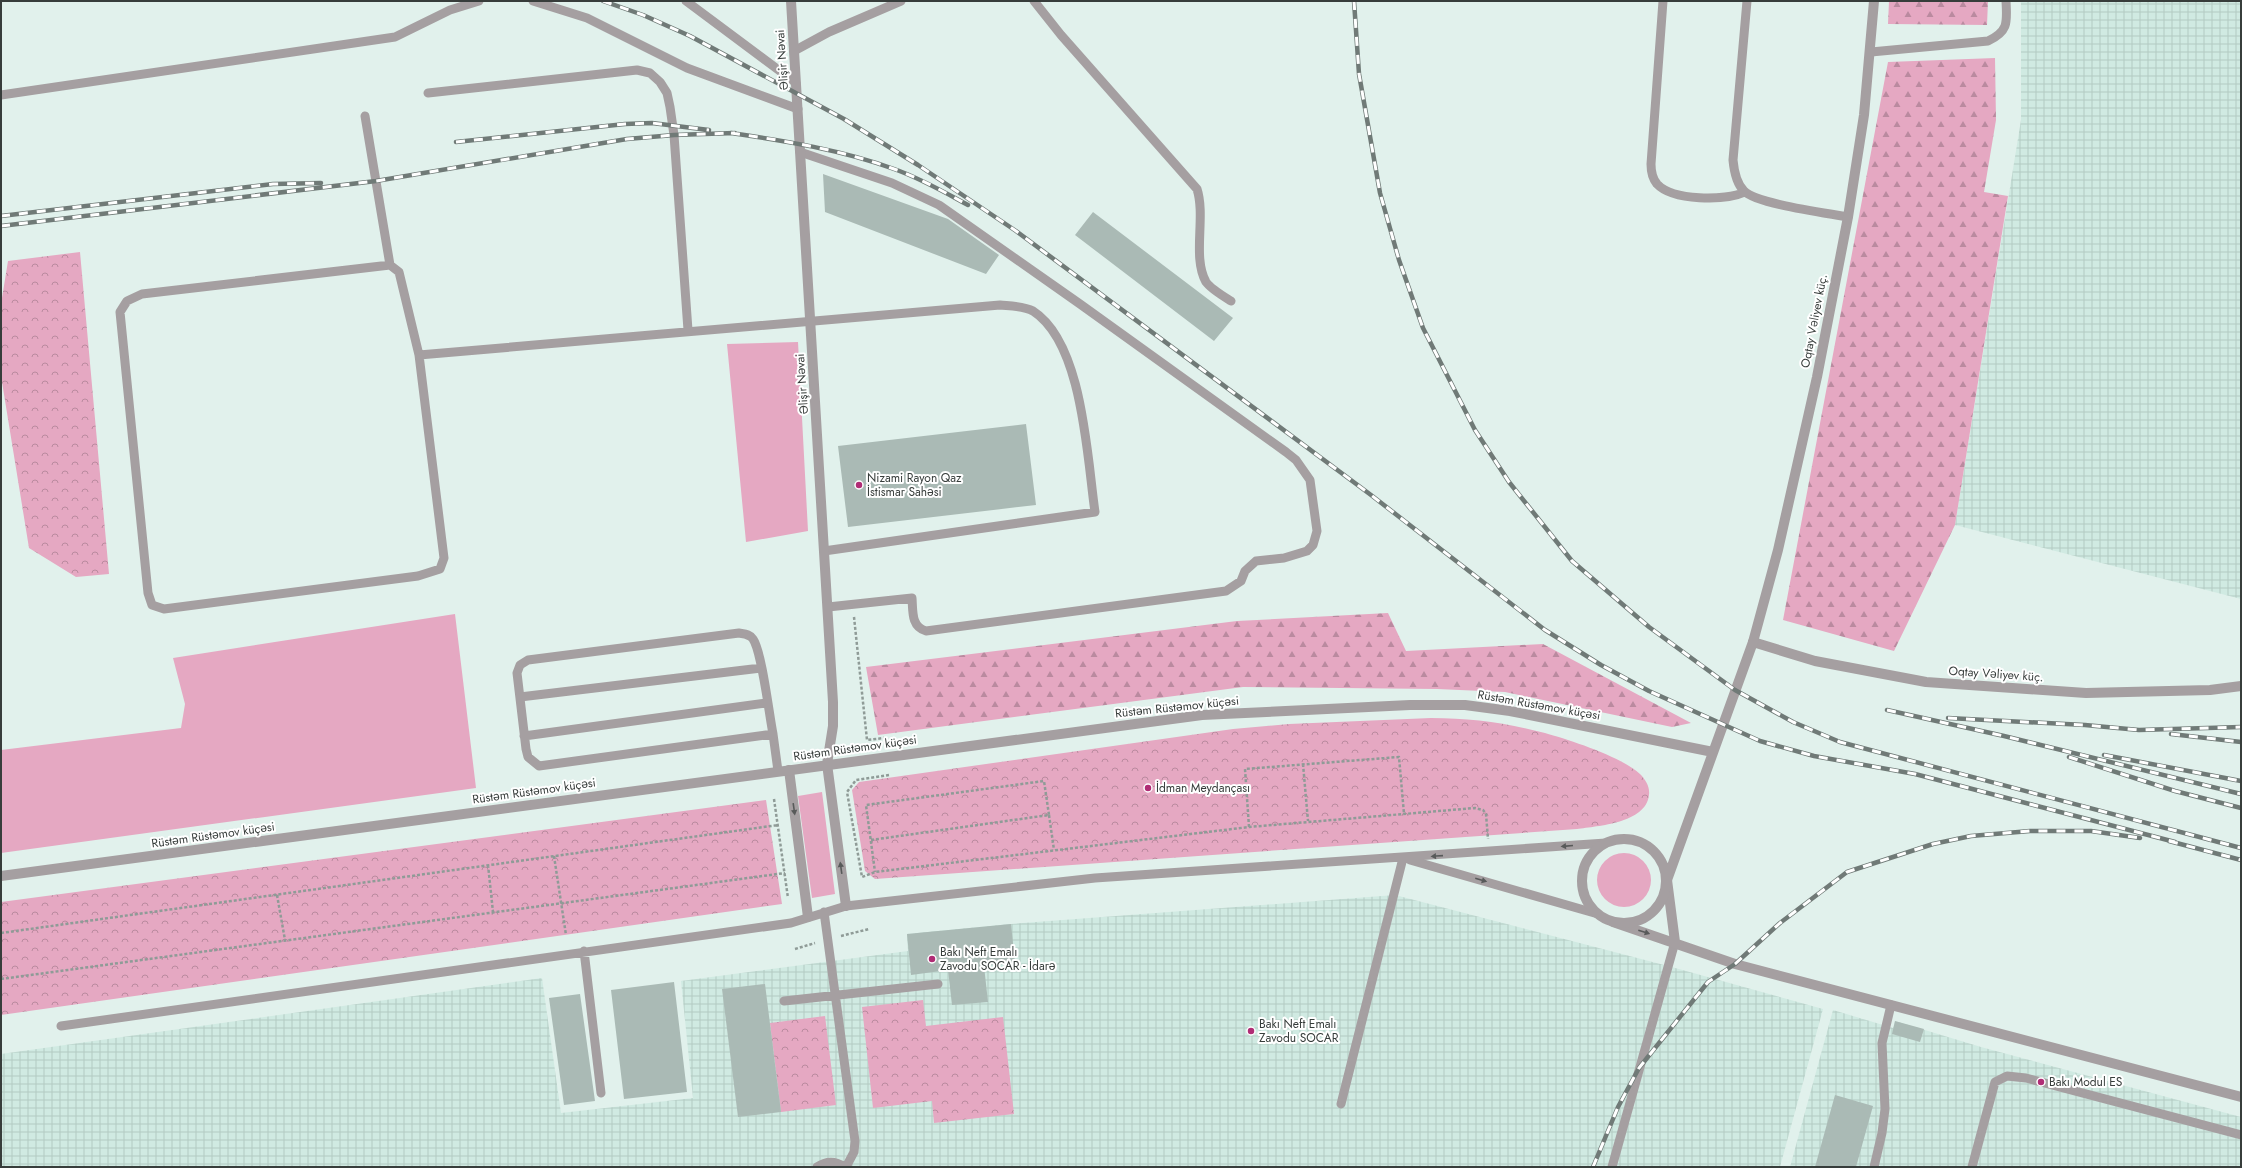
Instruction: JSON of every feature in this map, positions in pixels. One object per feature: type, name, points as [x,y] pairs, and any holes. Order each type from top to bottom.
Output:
[{"type":"street","name":"Əlişir Nəvai","points":[[791,1],[833,702],[833,726],[827,764],[846,906]]},
{"type":"street","name":"Oqtay Vəliyev küç.","points":[[1667,880],[1753,642],[1778,550],[1795,476],[1848,217],[1871,52],[1874,1]]},
{"type":"street","name":"Oqtay Vəliyev küç.","points":[[1753,642],[1815,661],[1926,682],[2086,693],[2210,690],[2241,686]]},
{"type":"street","name":"Rüstəm Rüstəmov küçəsi","points":[[1,876],[1173,718],[1410,705],[1465,705],[1504,710],[1713,752]]},
{"type":"street","points":[[789,770],[808,917]]},
{"type":"street","points":[[1675,942],[1664,864],[1654,850],[1639,841],[1622,838],[1606,843],[1592,853],[1584,868],[1582,885],[1587,901],[1598,914],[1613,922],[1675,942],[1735,964],[2241,1096]]},
{"type":"street","points":[[1613,922],[1628,923],[1644,919],[1656,909],[1664,896],[1667,880]]},
{"type":"lane","points":[[1,95],[395,37],[450,10],[480,1]]},
{"type":"lane","points":[[533,1],[587,18],[687,68],[798,109]]},
{"type":"lane","points":[[686,1],[796,82]]},
{"type":"lane","points":[[794,51],[829,32],[901,1]]},
{"type":"lane","points":[[1034,1],[1066,41],[1197,189],[1201,200],[1201,261],[1203,274],[1207,283],[1230,301]]},
{"type":"lane","points":[[1663,1],[1650,164],[1652,176],[1663,189],[1673,194],[1719,198],[1735,196],[1744,192]]},
{"type":"lane","points":[[1747,1],[1733,160],[1734,173],[1744,192],[1762,200],[1848,217]]},
{"type":"lane","points":[[1871,52],[1988,42],[1999,36],[2007,26],[2006,1]]},
{"type":"lane","points":[[428,93],[637,70],[650,73],[660,82],[667,93],[674,135],[688,330]]},
{"type":"lane","points":[[365,116],[390,265],[399,272],[419,355],[444,558],[440,569],[418,576],[164,608],[152,605],[148,593],[120,312],[127,301],[142,294],[390,265]]},
{"type":"lane","points":[[800,152],[892,183],[939,205],[1286,452],[1296,460],[1310,480],[1317,531],[1313,545],[1307,551],[1284,558],[1256,561],[1245,571],[1241,581],[1226,592],[926,630],[920,629],[915,624],[912,598],[828,607]]},
{"type":"lane","points":[[419,355],[688,330],[1000,305],[1032,311],[1061,343],[1077,385],[1095,512],[824,551]]},
{"type":"lane","points":[[773,734],[539,766],[528,757],[524,736],[517,673],[520,665],[528,660],[739,633],[747,634],[753,638],[761,668],[766,703],[773,734],[778,771]]},
{"type":"lane","points":[[520,697],[761,668]]},
{"type":"lane","points":[[524,736],[766,703]]},
{"type":"lane","points":[[61,1026],[791,923],[846,906],[1095,878],[1606,843]]},
{"type":"lane","points":[[1403,858],[1598,914]]},
{"type":"lane","points":[[1342,1104],[1403,858]]},
{"type":"lane","points":[[817,1167],[825,1162],[833,1162],[846,1167],[854,1152],[854,1141],[836,996],[824,912]]},
{"type":"lane","points":[[1612,1167],[1675,942]]},
{"type":"lane","points":[[584,951],[601,1093]]},
{"type":"lane","points":[[784,1001],[938,984]]},
{"type":"lane","points":[[1874,1167],[1882,1133],[1885,1110],[1882,1043],[1891,1005]]},
{"type":"lane","points":[[1972,1167],[1995,1082],[2007,1076],[2026,1078],[2241,1135]]},
{"type":"path","points":[[853,604],[867,740],[884,738]]},
{"type":"path","points":[[1249,827],[1246,769],[1303,764],[1399,757],[1404,814]]},
{"type":"path","points":[[1303,764],[1308,821]]},
{"type":"path","points":[[889,775],[856,780],[848,792],[862,877],[875,872],[1249,827],[1475,808],[1483,810],[1486,814],[1490,852]]},
{"type":"path","points":[[875,872],[866,805],[1044,781],[1054,850]]},
{"type":"path","points":[[774,799],[788,898]]},
{"type":"path","points":[[871,840],[1049,815]]},
{"type":"path","points":[[1,933],[778,825]]},
{"type":"path","points":[[554,856],[566,935]]},
{"type":"path","points":[[488,865],[493,912]]},
{"type":"path","points":[[1,978],[785,873]]},
{"type":"path","points":[[277,895],[285,940]]},
{"type":"shaded area","points":[[2021,1],[2241,1],[2241,599],[1955,525],[2021,120]]},
{"type":"shaded area","name":"Bakı Neft Emalı Zavodu SOCAR","points":[[1395,895],[1668,966],[1823,1009],[1780,1167],[1,1167],[1,1054],[542,978],[561,1113],[693,1098],[681,981],[908,951],[907,934],[1011,924]]},
{"type":"shaded area","points":[[1833,1010],[1893,1028],[1895,1021],[1981,1047],[2241,1117],[2241,1167],[1790,1167]]},
{"type":"green space","points":[[1889,1],[1988,1],[1987,25],[1888,24]]},
{"type":"green space","points":[[1995,58],[1996,120],[1984,192],[2008,196],[1955,525],[1894,651],[1783,620],[1888,62]]},
{"type":"green space","points":[[80,252],[109,574],[76,577],[29,548],[1,376],[1,304],[8,261]]},
{"type":"green space","points":[[798,342],[808,531],[746,542],[727,344]]},
{"type":"green space","points":[[1388,613],[1406,651],[1543,644],[1691,723],[1672,727],[1505,692],[1437,689],[1243,687],[878,735],[866,667],[1237,621]]},
{"type":"green space","points":[[455,614],[476,788],[1,853],[1,750],[181,728],[185,704],[173,658]]},
{"type":"green space","points":[[1431,718],[1475,720],[1517,726],[1556,736],[1609,755],[1632,768],[1642,776],[1649,789],[1646,804],[1639,812],[1620,821],[1577,829],[875,879],[865,871],[852,790],[859,782],[1233,729],[1289,724]]},
{"type":"green space","points":[[822,792],[835,894],[812,898],[798,796]]},
{"type":"green space","points":[[766,800],[782,904],[1,1015],[1,902]]},
{"type":"green space","points":[[1624,853],[1634,855],[1643,861],[1649,870],[1651,880],[1649,890],[1643,899],[1634,905],[1624,907],[1614,905],[1605,899],[1599,890],[1597,880],[1599,870],[1605,861],[1614,855]]},
{"type":"green space","points":[[923,1000],[926,1026],[1003,1017],[1014,1114],[934,1123],[932,1101],[873,1108],[862,1007]]},
{"type":"green space","points":[[825,1016],[836,1105],[781,1112],[770,1023]]},
{"type":"building","points":[[823,174],[948,219],[999,255],[986,274],[825,212]]},
{"type":"building","points":[[1093,212],[1233,318],[1214,341],[1075,235]]},
{"type":"building","points":[[1026,424],[1036,505],[848,527],[838,446]]},
{"type":"building","points":[[1011,924],[1015,963],[984,966],[988,1002],[952,1005],[948,970],[911,975],[907,934]]},
{"type":"building","points":[[674,982],[687,1092],[624,1099],[611,990]]},
{"type":"building","points":[[765,984],[781,1112],[738,1117],[722,989]]},
{"type":"building","points":[[580,994],[595,1101],[564,1105],[549,998]]},
{"type":"building","points":[[1895,1021],[1924,1029],[1920,1042],[1892,1034]]},
{"type":"building","points":[[1835,1095],[1873,1106],[1856,1167],[1815,1167]]},
{"type":"railway","points":[[603,1],[643,15],[690,36],[844,119],[918,165],[1016,231],[1371,495],[1545,630],[1601,665],[1649,691],[1760,741],[1814,756],[1915,774],[2175,842]]},
{"type":"railway","points":[[1354,1],[1359,74],[1380,193],[1399,260],[1423,328],[1475,430],[1509,482],[1572,561],[1649,627],[1735,690],[1793,722],[1840,742],[2241,848]]},
{"type":"railway","points":[[456,142],[625,124],[652,123],[709,130]]},
{"type":"railway","points":[[731,133],[834,151],[874,162],[913,177],[968,205]]},
{"type":"railway","points":[[1,226],[376,181],[627,139],[674,135],[735,133]]},
{"type":"railway","points":[[1,216],[273,184],[321,183]]},
{"type":"railway","points":[[1887,710],[2004,736],[2241,794]]},
{"type":"railway","points":[[1948,718],[2085,725],[2139,730],[2241,727]]},
{"type":"railway","points":[[2171,734],[2241,742]]},
{"type":"railway","points":[[2104,755],[2241,781]]},
{"type":"railway","points":[[2069,757],[2175,791],[2241,808]]},
{"type":"railway","points":[[1593,1167],[1618,1107],[1639,1068],[1708,982],[1735,964],[1780,923],[1847,872],[1933,844],[1971,836],[2030,831],[2091,831],[2140,838]]},
{"type":"railway","points":[[2169,841],[2241,860]]},
{"type":"place","name":"Nizami Rayon Qaz İstismar Sahəsi","points":[[859,485]]},
{"type":"place","name":"İdman Meydançası","points":[[1148,788]]},
{"type":"place","name":"Bakı Neft Emalı Zavodu SOCAR - İdarə","points":[[932,959]]},
{"type":"place","name":"Bakı Neft Emalı Zavodu SOCAR","points":[[1251,1031]]},
{"type":"place","name":"Bakı Modul ES","points":[[2041,1082]]}]
